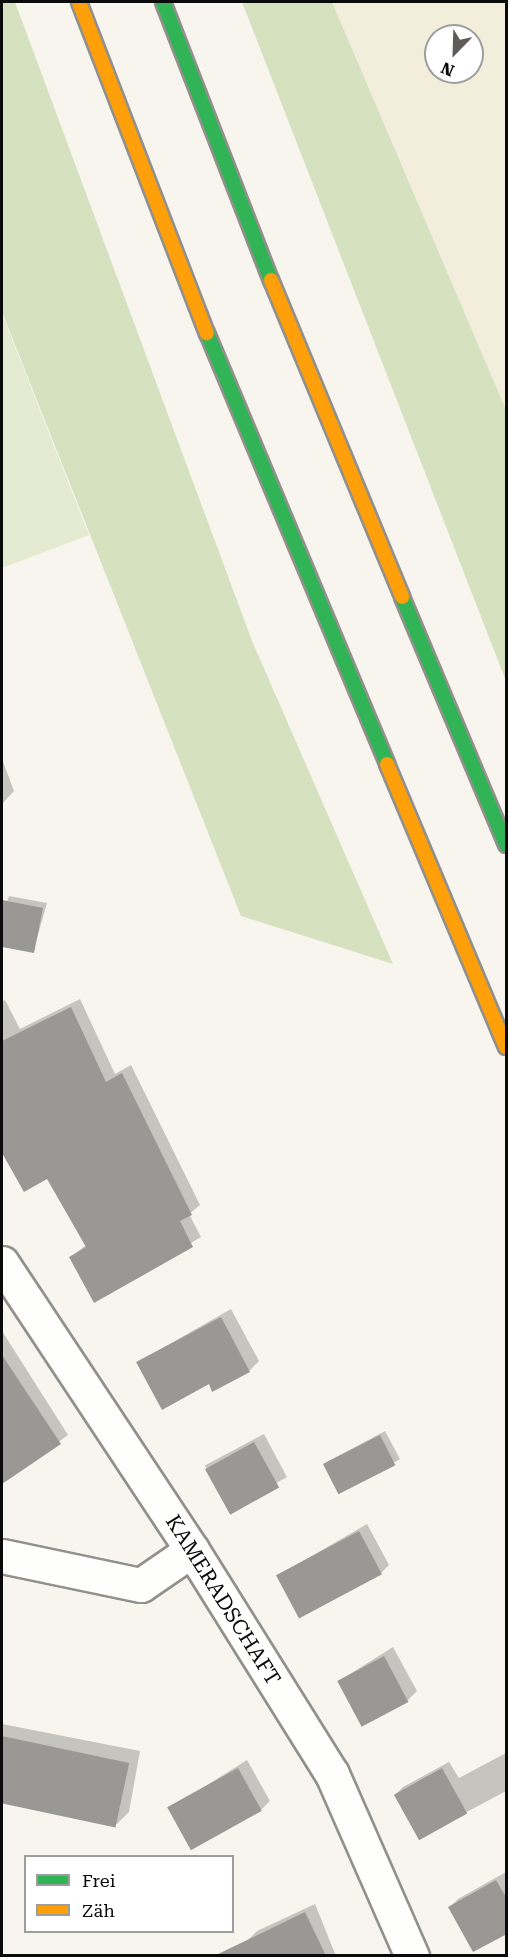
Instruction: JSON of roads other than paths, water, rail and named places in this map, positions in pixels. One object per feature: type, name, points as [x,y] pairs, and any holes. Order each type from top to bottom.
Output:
[{"type":"highway","points":[[79,2],[239,415],[507,1047]]},
{"type":"highway","points":[[163,2],[312,384],[507,845]]},
{"type":"street","name":"KAMERADSCHAFT","points":[[2,1263],[192,1550],[332,1774],[412,1956]]},
{"type":"street","points":[[2,1556],[141,1585],[192,1550]]}]
